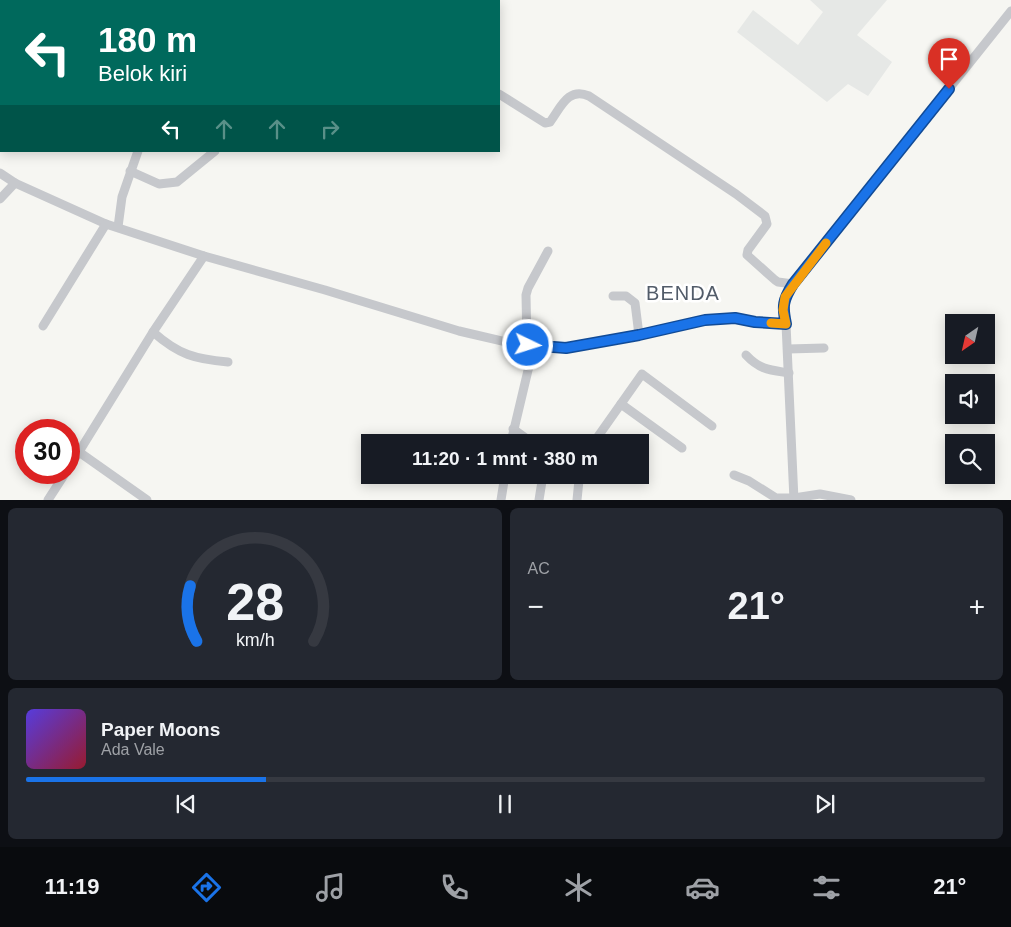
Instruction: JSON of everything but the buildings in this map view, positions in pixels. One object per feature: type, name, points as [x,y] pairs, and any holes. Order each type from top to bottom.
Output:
[{"type":"street","points":[[794,499],[788,349],[783,310],[785,297],[793,284],[1011,11]]},
{"type":"street","points":[[500,95],[545,123],[550,122],[570,96],[579,93],[589,96],[736,194],[765,216],[767,224],[748,250],[747,255],[775,280],[793,284]]},
{"type":"street","points":[[118,227],[122,197],[138,152]]},
{"type":"street","points":[[130,171],[159,184],[177,182],[214,152]]},
{"type":"street","points":[[0,173],[15,183],[106,224],[204,256],[325,290],[459,331],[515,344],[566,348],[639,335],[705,320],[735,318],[755,322],[786,324]]},
{"type":"street","points":[[0,199],[15,183]]},
{"type":"street","points":[[43,326],[106,224]]},
{"type":"street","points":[[512,434],[531,345],[526,295],[548,251]]},
{"type":"street","points":[[80,450],[153,332],[204,256]]},
{"type":"street","points":[[613,296],[626,296],[635,302],[639,335]]},
{"type":"street","points":[[153,332],[163,342],[186,355],[200,360],[228,362]]},
{"type":"street","points":[[788,349],[824,348]]},
{"type":"street","points":[[746,355],[767,370],[789,373]]},
{"type":"street","points":[[603,434],[642,374],[712,426]]},
{"type":"street","points":[[621,404],[682,448]]},
{"type":"street","points":[[513,430],[519,434]]},
{"type":"street","points":[[80,453],[147,500]]},
{"type":"street","points":[[734,475],[749,481],[776,498],[794,499],[820,494],[851,500]]},
{"type":"street","points":[[48,500],[58,484]]},
{"type":"street","points":[[501,500],[504,484]]},
{"type":"street","points":[[539,500],[542,484]]},
{"type":"street","points":[[577,500],[579,484]]},
{"type":"shaded area","points":[[810,0],[887,0],[857,35],[892,62],[868,96],[848,84],[827,102],[737,32],[753,10],[798,45],[823,12]]},
{"type":"slow traffic","points":[[771,323],[786,324],[783,310],[785,297],[826,243]]},
{"type":"district","name":"BENDA","points":[[683,293]]},
{"type":"route","points":[[528,345],[566,348],[639,335],[705,320],[735,318],[755,322],[786,324],[783,310],[785,297],[793,284],[949,89]]}]
